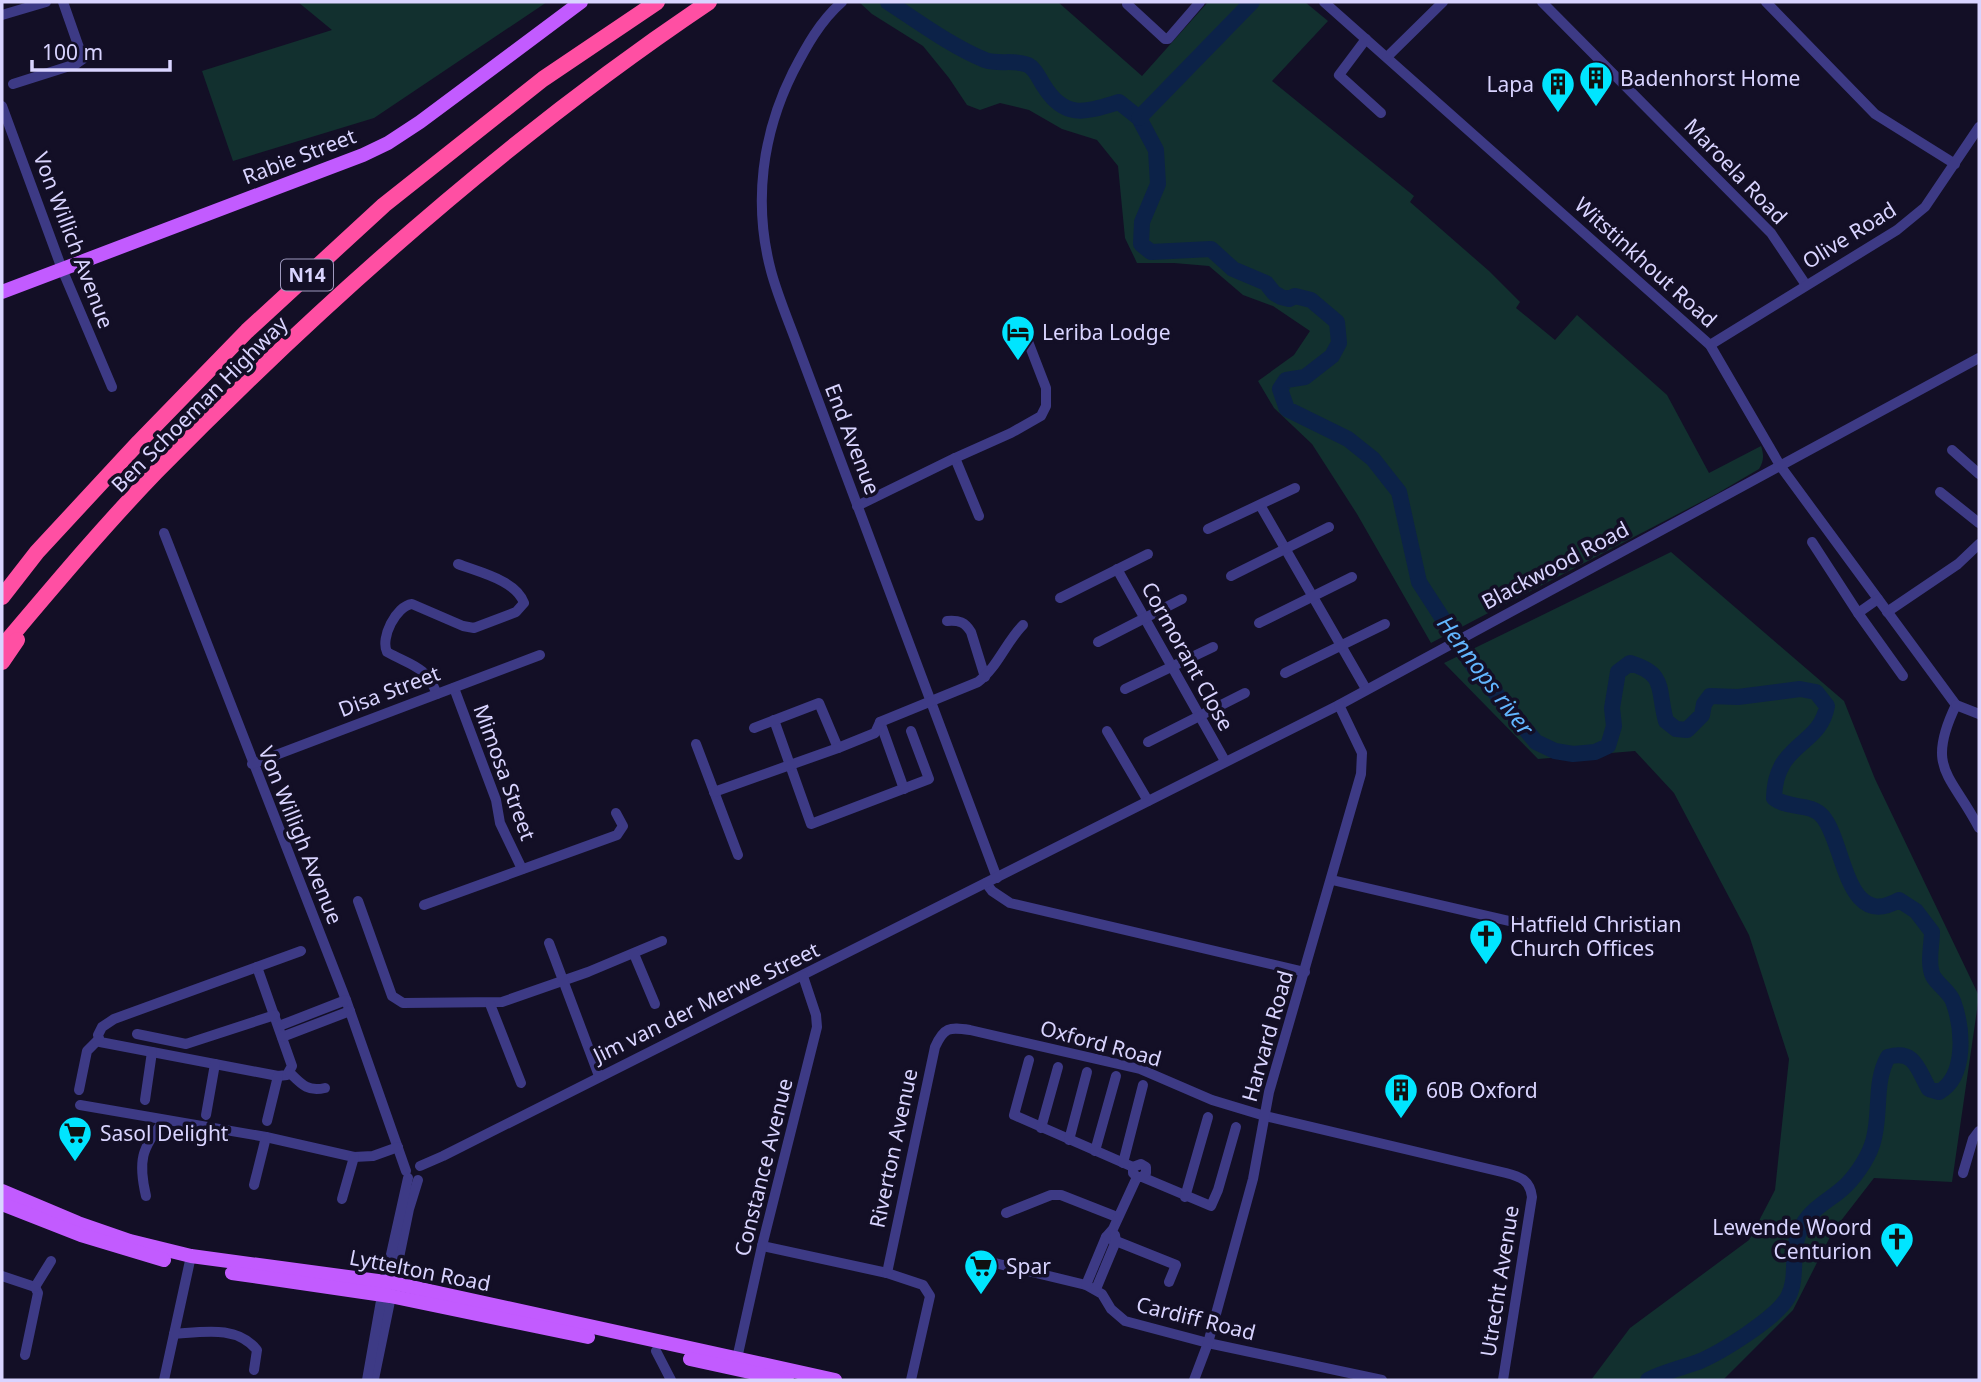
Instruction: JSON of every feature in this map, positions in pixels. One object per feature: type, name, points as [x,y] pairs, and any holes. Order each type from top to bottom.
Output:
[{"type":"highway","name":"Ben Schoeman Highway","points":[[2,596],[37,552],[247,331],[384,205],[543,79],[657,2]]},
{"type":"highway","name":"Ben Schoeman Highway","points":[[2,647],[155,474],[269,362],[404,237],[579,94],[631,54],[709,2]]},
{"type":"highway","points":[[2,662],[59,581]]},
{"type":"main road","name":"Rabie Street","points":[[2,292],[351,160],[388,143],[581,2]]},
{"type":"main road","name":"Lyttelton Road","points":[[2,1191],[91,1227],[190,1261]]},
{"type":"main road","name":"Lyttelton Road","points":[[2,1203],[81,1235],[135,1253],[388,1289],[736,1364],[788,1380]]},
{"type":"main road","name":"Lyttelton Road","points":[[388,1289],[656,1351],[835,1380]]},
{"type":"street","points":[[2,15],[46,2]]},
{"type":"street","points":[[13,84],[76,64],[83,59],[63,2]]},
{"type":"street","points":[[824,2],[829,13],[842,2]]},
{"type":"street","name":"Witstinkhout Road","points":[[1324,2],[1710,345],[1781,467],[1956,705]]},
{"type":"street","points":[[1387,57],[1443,2]]},
{"type":"street","name":"Maroela Road","points":[[1542,2],[1771,233],[1806,285]]},
{"type":"street","points":[[1766,2],[1875,114],[1955,164]]},
{"type":"street","points":[[1127,4],[1168,39],[1195,3]]},
{"type":"street","name":"End Avenue","points":[[829,13],[805,50],[785,88],[773,119],[765,149],[761,208],[764,241],[771,272],[932,702],[991,881]]},
{"type":"street","points":[[1366,39],[1338,73],[1381,113]]},
{"type":"street","name":"Von Willich Avenue","points":[[2,106],[62,269],[112,387]]},
{"type":"street","name":"Olive Road","points":[[1710,345],[1914,217],[1925,207],[1979,127]]},
{"type":"street","points":[[857,506],[1041,416],[1047,397],[1046,388],[1024,331]]},
{"type":"street","name":"Blackwood Road","points":[[991,881],[1339,705],[1979,358]]},
{"type":"street","points":[[1952,450],[1979,474]]},
{"type":"street","points":[[955,458],[979,516]]},
{"type":"street","points":[[1208,529],[1295,488]]},
{"type":"street","points":[[1940,492],[1979,523]]},
{"type":"street","points":[[1260,505],[1366,689]]},
{"type":"street","points":[[1231,576],[1329,527]]},
{"type":"street","name":"Von Willigh Avenue","points":[[164,533],[348,1006],[399,1150],[415,1172]]},
{"type":"street","points":[[1812,542],[1903,676]]},
{"type":"street","points":[[1887,612],[1958,564],[1979,544]]},
{"type":"street","points":[[1060,598],[1148,554]]},
{"type":"street","points":[[437,694],[423,671],[385,648],[386,637],[399,610],[412,604],[463,626],[474,628],[516,611],[524,603],[518,593],[506,584],[458,564]]},
{"type":"street","name":"Cormorant Close","points":[[1117,569],[1225,761]]},
{"type":"street","points":[[1259,623],[1352,577]]},
{"type":"street","points":[[1098,642],[1182,599]]},
{"type":"street","points":[[1858,613],[1878,599]]},
{"type":"street","points":[[947,621],[964,623],[971,632],[985,677]]},
{"type":"street","points":[[1286,673],[1385,624]]},
{"type":"street","points":[[714,792],[875,733],[880,722],[978,682],[985,677],[1023,625]]},
{"type":"street","points":[[1125,689],[1213,647]]},
{"type":"street","name":"Disa Street","points":[[252,764],[540,654]]},
{"type":"street","name":"Mimosa Street","points":[[454,688],[496,800],[500,823],[522,869]]},
{"type":"street","points":[[1148,742],[1245,693]]},
{"type":"street","points":[[754,728],[819,703],[838,748]]},
{"type":"street","name":"Harvard Road","points":[[1194,1380],[1208,1343],[1253,1179],[1274,1073],[1332,880],[1363,763],[1359,745],[1339,705]]},
{"type":"street","points":[[1979,714],[1956,705],[1943,734],[1940,756],[1945,771],[1979,828]]},
{"type":"street","points":[[774,720],[811,824],[929,779],[911,731]]},
{"type":"street","points":[[880,722],[904,789]]},
{"type":"street","points":[[1107,731],[1148,801]]},
{"type":"street","points":[[696,744],[738,855]]},
{"type":"street","points":[[424,905],[617,835],[622,826],[615,814]]},
{"type":"street","points":[[1332,880],[1535,928]]},
{"type":"street","points":[[991,881],[992,891],[1010,903],[1305,972]]},
{"type":"street","name":"Jim van der Merwe Street","points":[[415,1172],[599,1076],[991,881]]},
{"type":"street","points":[[358,901],[388,988],[396,1001],[411,1004],[490,1004],[511,1000],[662,941]]},
{"type":"street","points":[[548,943],[599,1076]]},
{"type":"street","points":[[79,1090],[87,1051],[99,1039],[102,1027],[114,1018],[301,950]]},
{"type":"street","points":[[634,954],[655,1004]]},
{"type":"street","points":[[99,1039],[105,1044],[283,1077],[290,1073],[292,1066],[257,967]]},
{"type":"street","name":"Constance Avenue","points":[[736,1364],[762,1246],[817,1027],[816,1015],[803,976]]},
{"type":"street","points":[[490,1004],[521,1083]]},
{"type":"street","points":[[137,1034],[186,1044],[279,1026],[348,1006]]},
{"type":"street","name":"Oxford Road","points":[[941,1033],[949,1029],[970,1030],[1124,1065],[1154,1074],[1212,1100],[1265,1116],[1506,1173],[1526,1180],[1530,1187]]},
{"type":"street","name":"Riverton Avenue","points":[[887,1273],[930,1065],[941,1033]]},
{"type":"street","points":[[145,1100],[152,1052]]},
{"type":"street","points":[[1029,1060],[1014,1115],[1096,1151],[1205,1206],[1213,1204],[1236,1128]]},
{"type":"street","points":[[205,1115],[215,1064]]},
{"type":"street","points":[[1041,1128],[1058,1067]]},
{"type":"street","points":[[1069,1140],[1087,1072]]},
{"type":"street","points":[[290,1073],[304,1087],[315,1090],[325,1088]]},
{"type":"street","points":[[267,1121],[278,1076]]},
{"type":"street","points":[[1096,1151],[1116,1076]]},
{"type":"street","points":[[974,1258],[1091,1287],[1134,1171],[1143,1085]]},
{"type":"street","points":[[80,1105],[266,1137],[354,1157],[399,1150]]},
{"type":"street","points":[[1185,1197],[1208,1117]]},
{"type":"street","points":[[146,1196],[141,1175],[142,1159],[149,1140],[164,1121]]},
{"type":"street","points":[[1963,1173],[1973,1139],[1979,1131]]},
{"type":"street","points":[[254,1185],[266,1137]]},
{"type":"street","points":[[342,1199],[354,1157]]},
{"type":"street","points":[[367,1380],[409,1209],[415,1172]]},
{"type":"street","name":"Utrecht Avenue","points":[[1503,1380],[1532,1197],[1530,1187]]},
{"type":"street","points":[[1006,1213],[1051,1195],[1061,1195],[1118,1217]]},
{"type":"street","points":[[1112,1236],[1175,1265]]},
{"type":"street","points":[[762,1246],[917,1282],[930,1296],[911,1380]]},
{"type":"street","points":[[1169,1282],[1181,1253]]},
{"type":"street","points":[[35,1287],[51,1261]]},
{"type":"street","points":[[164,1380],[190,1261]]},
{"type":"street","points":[[2,1276],[35,1287],[38,1293],[24,1355]]},
{"type":"street","name":"Cardiff Road","points":[[1091,1287],[1125,1321],[1208,1343],[1382,1380]]},
{"type":"street","points":[[373,1380],[388,1289]]},
{"type":"street","points":[[174,1334],[212,1331],[248,1339],[257,1350],[254,1370]]},
{"type":"street","points":[[656,1351],[670,1380]]},
{"type":"green space","points":[[298,2],[547,2],[374,118],[233,161],[202,71],[332,30]]},
{"type":"green space","points":[[859,2],[1058,2],[1142,76],[1208,2],[1305,2],[1328,21],[1272,81],[1414,196],[1410,202],[1489,271],[1520,302],[1516,308],[1555,340],[1577,315],[1667,395],[1709,473],[1761,446],[1761,466],[1718,493],[1431,643],[1357,514],[1312,444],[1274,408],[1258,381],[1294,355],[1310,331],[1273,306],[1243,295],[1209,266],[1137,263],[1125,238],[1118,166],[1097,140],[1062,129],[1029,110],[1000,103],[980,110],[967,105],[923,46],[872,14]]},
{"type":"green space","points":[[1671,552],[1844,701],[1875,779],[1979,996],[1952,1182],[1874,1178],[1833,1231],[1793,1310],[1723,1380],[1591,1380],[1630,1328],[1749,1240],[1775,1190],[1789,1059],[1749,935],[1674,793],[1635,751],[1538,759],[1444,663]]},
{"type":"waterway","name":"Hennops river","points":[[888,2],[960,48],[985,60],[1028,65],[1052,97],[1068,109],[1086,110],[1119,102],[1139,118],[1156,150],[1158,184],[1142,222],[1141,244],[1151,252],[1211,249],[1233,269],[1266,283],[1274,293],[1289,299],[1295,296],[1311,300],[1337,322],[1339,343],[1332,356],[1305,377],[1286,380],[1280,389],[1287,409],[1348,439],[1373,459],[1399,492],[1419,582],[1474,667],[1536,742],[1555,751],[1573,754],[1595,752],[1608,746],[1614,726],[1612,708],[1618,672],[1630,663],[1642,667],[1655,678],[1666,721],[1676,729],[1687,730],[1702,715],[1704,704],[1710,696],[1738,697],[1800,689],[1816,692],[1827,706],[1816,730],[1789,755],[1782,766],[1776,780],[1774,798],[1787,804],[1813,809],[1823,817],[1849,880],[1867,904],[1881,906],[1899,900],[1916,911],[1932,932],[1931,971],[1951,997],[1956,1012],[1960,1037],[1958,1063],[1948,1085],[1939,1092],[1929,1089],[1919,1069],[1910,1059],[1897,1055],[1888,1057],[1883,1067],[1877,1123],[1870,1151],[1851,1180],[1813,1212],[1802,1227],[1797,1237],[1792,1288],[1788,1297],[1772,1315],[1720,1351],[1648,1380]]},
{"type":"waterway","points":[[1139,118],[1252,2]]},
{"type":"place","name":"Badenhorst Home","points":[[1596,108]]},
{"type":"place","name":"Lapa","points":[[1558,114]]},
{"type":"place","name":"Leriba Lodge","points":[[1018,362]]},
{"type":"place","name":"Hatfield Christian Church Offices","points":[[1486,966]]},
{"type":"place","name":"60B Oxford","points":[[1401,1120]]},
{"type":"place","name":"Sasol Delight","points":[[75,1163]]},
{"type":"place","name":"Lewende Woord Centurion","points":[[1897,1269]]},
{"type":"place","name":"Spar","points":[[981,1296]]}]
